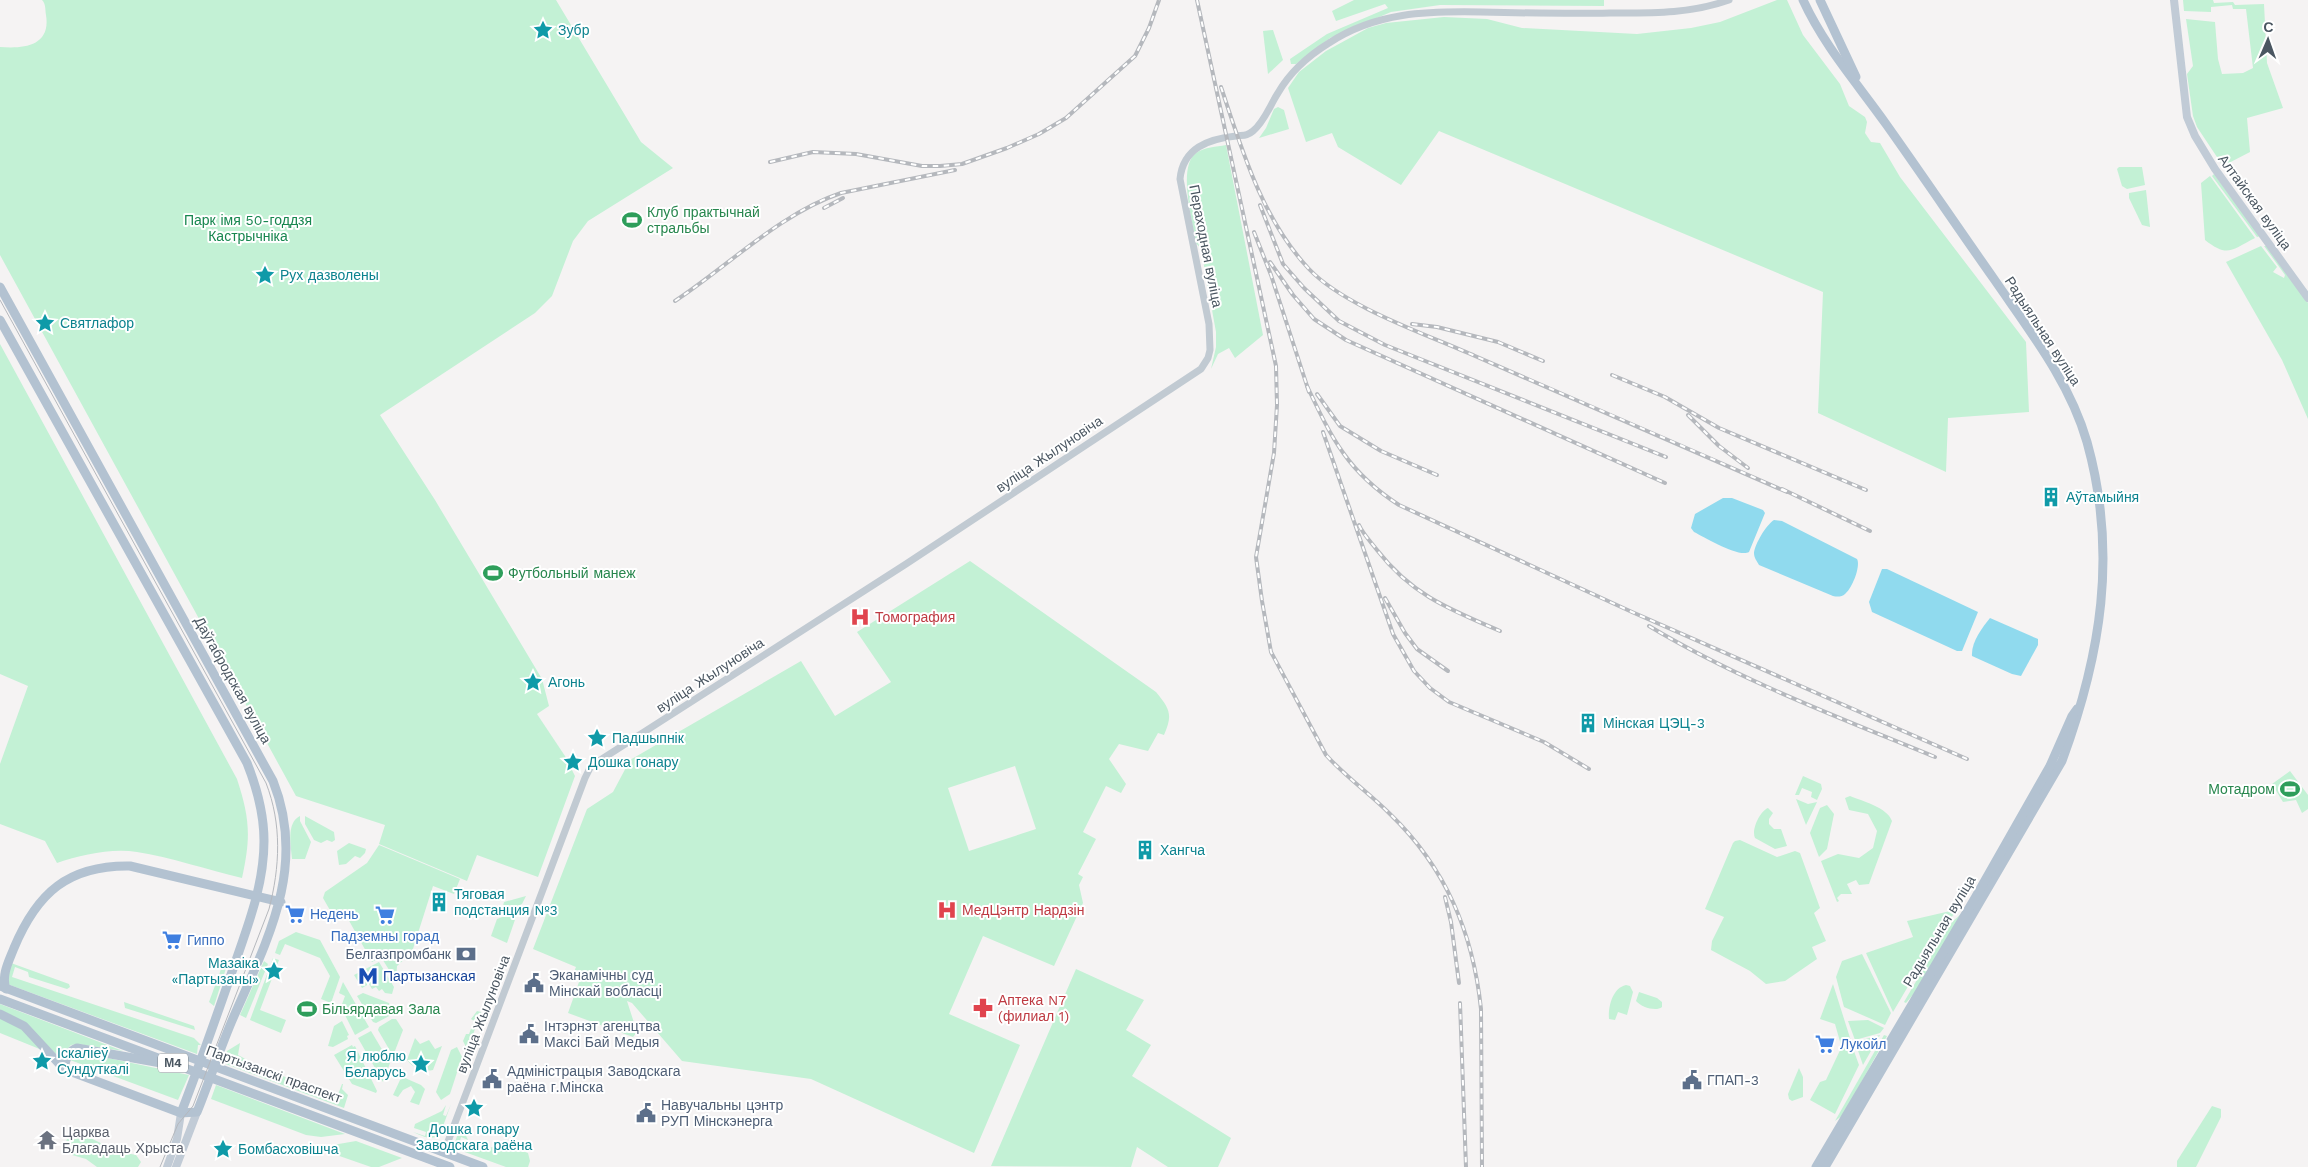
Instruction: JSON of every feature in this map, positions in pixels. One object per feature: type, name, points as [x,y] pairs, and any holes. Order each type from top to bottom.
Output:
[{"type":"main road","name":"Радыяльная вуліца","points":[[1803,0],[1827,46],[1864,93],[2046,356],[2063,384],[2087,441],[2101,516],[2102,604],[2087,682],[2079,706],[2077,721],[2062,761],[1825,1167]]},
{"type":"main road","name":"Радыяльная вуліца","points":[[1820,0],[1864,93]]},
{"type":"main road","name":"Алтайская вуліца","points":[[2174,0],[2187,117],[2195,136],[2215,169],[2308,298]]},
{"type":"main road","name":"Даўгабродская вуліца","points":[[0,287],[273,781],[284,809],[285,866],[281,902],[266,944],[225,1038],[197,1112]]},
{"type":"main road","name":"Даўгабродская вуліца","points":[[0,320],[247,764],[259,800],[264,824],[264,858],[257,896],[208,1042],[181,1113]]},
{"type":"main road","name":"Радыяльная вуліца","points":[[1816,1167],[1975,898],[2050,766],[2072,716],[2079,706]]},
{"type":"main road","points":[[3,988],[4,967],[28,918],[47,894],[62,882],[94,869],[115,866],[136,867],[281,902]]},
{"type":"main road","name":"Партызанскі праспект","points":[[3,988],[483,1167]]},
{"type":"main road","name":"Партызанскі праспект","points":[[0,999],[439,1165],[450,1167]]},
{"type":"main road","points":[[0,1014],[24,1026],[62,1067],[181,1113],[197,1112],[176,1167]]},
{"type":"main road","points":[[208,1042],[225,1038]]},
{"type":"main road","points":[[62,1067],[70,1051],[77,1048],[185,1068]]},
{"type":"main road","points":[[167,1167],[177,1139],[181,1113]]},
{"type":"main road","name":"вуліца Жылуновіча","points":[[439,1165],[444,1152]]},
{"type":"street","name":"Пераходная вуліца","points":[[1201,369],[1208,358],[1210,350],[1209,324],[1180,180],[1182,164],[1195,148],[1203,144],[1245,136],[1251,132],[1263,119],[1282,86],[1296,68],[1328,43],[1358,27],[1405,14],[1438,11],[1675,12],[1702,9],[1729,0]]},
{"type":"street","name":"вуліца Жылуновіча","points":[[444,1152],[585,776],[591,766],[906,564],[1201,369]]},
{"type":"green space","name":"Парк імя 50-годдзя Кастрычніка","points":[[42,0],[556,0],[641,142],[673,168],[588,221],[573,241],[552,296],[535,313],[380,415],[435,500],[542,679],[549,706],[537,714],[565,756],[575,776],[538,877],[477,855],[467,881],[379,844],[385,825],[296,796],[0,255],[0,47],[26,46],[40,39],[46,25],[45,7]]},
{"type":"green space","points":[[1354,0],[1604,0],[1604,6],[1440,5],[1391,12],[1330,38],[1296,64],[1291,64],[1290,59],[1327,34],[1388,8],[1385,4],[1336,21],[1332,11]]},
{"type":"green space","points":[[1777,0],[1787,0],[1803,35],[1840,84],[1849,106],[1865,117],[1867,122],[1865,133],[1871,142],[1880,143],[1900,177],[2026,342],[2029,412],[1948,418],[1946,472],[1818,413],[1823,292],[1439,131],[1401,185],[1338,147],[1332,133],[1306,142],[1288,88],[1299,72],[1326,51],[1368,28],[1386,23],[1444,17],[1487,19],[1522,28],[1637,34],[1691,28],[1720,22]]},
{"type":"green space","points":[[2183,0],[2213,0],[2214,3],[2233,2],[2235,5],[2264,4],[2267,63],[2283,108],[2247,118],[2250,152],[2223,166],[2197,127],[2193,116],[2187,74],[2193,66],[2186,19],[2215,22],[2218,59],[2222,74],[2243,73],[2253,68],[2246,9],[2233,9],[2232,5],[2211,7],[2211,12],[2184,11]]},
{"type":"green space","points":[[1273,30],[1283,60],[1268,74],[1263,31]]},
{"type":"green space","points":[[1278,107],[1284,110],[1289,129],[1259,138],[1266,128],[1274,109]]},
{"type":"green space","points":[[1226,145],[1263,335],[1235,358],[1229,348],[1218,354],[1211,369],[1216,347],[1216,332],[1201,249],[1196,243],[1187,182],[1190,160],[1196,153],[1207,148]]},
{"type":"green space","points":[[2119,167],[2142,167],[2145,185],[2127,189],[2122,186],[2117,169]]},
{"type":"green space","points":[[2214,174],[2260,236],[2257,237],[2212,176]]},
{"type":"green space","points":[[2210,176],[2255,238],[2235,249],[2219,249],[2205,240],[2201,183]]},
{"type":"green space","points":[[2146,190],[2150,227],[2142,225],[2129,198],[2129,193]]},
{"type":"green space","points":[[2261,246],[2277,267],[2273,272],[2284,278],[2285,275],[2264,246],[2267,246],[2308,303],[2308,419],[2282,360],[2226,262]]},
{"type":"green space","points":[[0,344],[237,779],[245,806],[248,828],[247,851],[242,878],[163,857],[127,851],[96,853],[57,863],[45,841],[0,824],[0,764],[28,686],[0,674]]},
{"type":"green space","points":[[970,561],[1156,692],[1169,712],[1169,722],[1164,735],[1158,733],[1148,751],[1119,744],[1109,759],[1126,784],[1121,793],[1106,786],[1083,832],[1096,839],[1078,874],[1083,877],[1079,885],[1083,903],[1054,966],[983,936],[949,1014],[1020,1045],[974,1153],[811,1079],[682,1061],[632,1003],[627,1001],[637,1032],[633,1037],[568,1013],[579,982],[571,979],[576,967],[533,949],[587,809],[613,792],[630,760],[801,661],[835,716],[891,682],[857,632]],"holes":[[[1015,766],[1036,829],[969,851],[948,788]]]},
{"type":"green space","name":"Мотадром","points":[[2290,771],[2308,795],[2308,809],[2302,813],[2296,800],[2283,802],[2272,784]]},
{"type":"green space","points":[[1803,776],[1821,784],[1822,789],[1817,800],[1811,797],[1812,792],[1802,788],[1799,795],[1795,795]]},
{"type":"green space","points":[[1850,796],[1880,808],[1892,821],[1869,884],[1859,885],[1856,880],[1847,884],[1852,894],[1841,894],[1837,898],[1839,901],[1837,902],[1821,861],[1838,854],[1859,858],[1873,848],[1877,831],[1868,814],[1849,810],[1845,798]]},
{"type":"green space","points":[[1796,799],[1808,804],[1817,802],[1806,825]]},
{"type":"green space","points":[[1827,805],[1834,814],[1827,849],[1819,857],[1810,833],[1820,808]]},
{"type":"green space","points":[[1768,808],[1773,813],[1769,819],[1769,824],[1774,829],[1781,829],[1787,846],[1775,849],[1755,838],[1754,830],[1757,821]]},
{"type":"green space","points":[[300,816],[300,821],[311,842],[305,859],[292,859],[291,829],[296,819]]},
{"type":"green space","points":[[305,816],[334,832],[335,840],[332,842],[327,840],[321,843],[314,840],[305,824]]},
{"type":"green space","points":[[1740,840],[1777,857],[1795,851],[1800,853],[1820,908],[1814,913],[1826,941],[1812,947],[1817,959],[1785,981],[1766,984],[1750,971],[1711,950],[1712,941],[1724,917],[1705,909],[1733,843]]},
{"type":"green space","points":[[349,843],[366,849],[365,853],[360,858],[355,856],[346,864],[339,865],[337,851]]},
{"type":"green space","points":[[379,845],[460,879],[454,894],[433,886],[412,952],[397,966],[396,981],[381,957],[372,962],[347,917],[335,919],[323,898],[325,892],[367,863]]},
{"type":"green space","points":[[526,896],[522,904],[507,911],[502,910],[504,902]]},
{"type":"green space","points":[[1959,909],[1944,925],[1893,1012],[1866,953],[1913,937],[1907,921]]},
{"type":"green space","points":[[518,911],[507,943],[491,936],[497,919]]},
{"type":"green space","points":[[1963,912],[1916,991],[1906,1003],[1904,1002],[1949,925]]},
{"type":"green space","points":[[296,932],[320,940],[340,977],[331,1003],[321,999],[330,976],[320,958],[285,944],[280,955],[275,953],[279,941]]},
{"type":"green space","points":[[1862,954],[1891,1013],[1885,1025],[1844,1007],[1836,977],[1842,961]]},
{"type":"green space","points":[[273,958],[279,960],[260,1010],[286,1020],[281,1033],[250,1020]]},
{"type":"green space","points":[[224,961],[228,962],[214,1006],[209,1002]]},
{"type":"green space","points":[[264,961],[268,964],[246,1018],[240,1015]]},
{"type":"green space","points":[[379,962],[394,987],[392,994],[385,993],[382,989],[379,991],[376,987],[372,989],[369,984],[362,988],[354,975]]},
{"type":"green space","points":[[11,963],[69,984],[70,987],[67,989],[29,977],[28,972],[15,967],[12,977],[194,1038],[201,1045],[198,1045],[197,1054],[10,985],[6,982]]},
{"type":"green space","points":[[1076,969],[1144,1000],[1126,1030],[1151,1045],[1132,1076],[1231,1138],[1218,1167],[1168,1167],[1137,1147],[1131,1167],[991,1166]]},
{"type":"green space","points":[[343,982],[369,1027],[355,1035],[341,1007],[345,996],[339,993]]},
{"type":"green space","points":[[1833,984],[1851,1041],[1841,1045],[1835,1024],[1820,1019]]},
{"type":"green space","points":[[1626,985],[1630,986],[1633,992],[1627,1015],[1618,1012],[1615,1020],[1609,1019],[1610,1004],[1614,994]]},
{"type":"green space","points":[[1639,992],[1657,998],[1662,1002],[1662,1007],[1652,1009],[1641,1005],[1636,1001]]},
{"type":"green space","points":[[363,993],[389,1003],[393,1014],[376,1023],[373,1022],[357,996]]},
{"type":"green space","points":[[124,1002],[194,1026],[195,1030],[125,1008]]},
{"type":"green space","points":[[0,1004],[123,1051],[78,1044],[71,1045],[62,1055],[56,1054],[24,1022],[0,1010]]},
{"type":"green space","points":[[477,1011],[481,1012],[469,1046],[466,1047],[463,1041],[466,1034],[469,1034],[474,1021],[471,1019]]},
{"type":"green space","points":[[0,1017],[23,1029],[42,1050],[0,1033]]},
{"type":"green space","points":[[392,1019],[396,1019],[403,1030],[393,1056],[378,1030],[379,1027]]},
{"type":"green space","points":[[1868,1020],[1884,1028],[1880,1033],[1855,1040],[1848,1021]]},
{"type":"green space","points":[[342,1021],[349,1035],[347,1036],[348,1039],[333,1047],[328,1046],[334,1026]]},
{"type":"green space","points":[[371,1031],[390,1063],[383,1082],[358,1038]]},
{"type":"green space","points":[[1880,1035],[1863,1065],[1855,1042]]},
{"type":"green space","points":[[1884,1035],[1887,1036],[1843,1115],[1835,1121]]},
{"type":"green space","points":[[415,1038],[420,1044],[429,1040],[435,1049],[442,1046],[433,1070],[418,1069],[407,1060]]},
{"type":"green space","points":[[240,1043],[238,1055],[287,1078],[337,1097],[343,1084],[342,1089],[348,1095],[344,1108],[223,1063],[227,1051]]},
{"type":"green space","points":[[1851,1043],[1859,1065],[1835,1114],[1810,1100],[1820,1082],[1826,1080],[1842,1046]]},
{"type":"green space","points":[[352,1045],[353,1047],[355,1046],[377,1091],[376,1093],[352,1084],[334,1055]]},
{"type":"green space","points":[[457,1047],[462,1057],[450,1094],[441,1100],[436,1092],[451,1050]]},
{"type":"green space","points":[[75,1053],[84,1053],[189,1075],[178,1100],[70,1060]]},
{"type":"green space","points":[[1799,1068],[1803,1077],[1803,1097],[1792,1101],[1789,1099],[1788,1094]]},
{"type":"green space","points":[[405,1078],[421,1085],[425,1089],[419,1105],[410,1102],[415,1092],[411,1086],[403,1090],[398,1097],[393,1095],[400,1080]]},
{"type":"green space","points":[[216,1085],[345,1134],[321,1137],[306,1135],[211,1099]]},
{"type":"green space","points":[[451,1104],[441,1132],[438,1135],[428,1138],[413,1132],[425,1136],[426,1132],[414,1128],[415,1124],[442,1111],[446,1105],[443,1115],[446,1116]]},
{"type":"green space","points":[[2212,1106],[2221,1109],[2221,1117],[2196,1167],[2177,1167],[2177,1161]]},
{"type":"green space","points":[[461,1125],[468,1140],[461,1137],[460,1141],[486,1150],[500,1143],[528,1153],[530,1161],[528,1167],[506,1167],[462,1151],[455,1142]]},
{"type":"green space","points":[[76,1131],[117,1151],[136,1155],[141,1162],[138,1167],[97,1167],[86,1159],[65,1153],[64,1148],[69,1133]]},
{"type":"green space","points":[[356,1141],[402,1158],[379,1167],[371,1167],[325,1151],[327,1146]]},
{"type":"water","points":[[1723,498],[1732,498],[1763,510],[1765,513],[1749,552],[1744,553],[1730,550],[1694,532],[1691,528],[1695,514]]},
{"type":"water","points":[[1774,520],[1782,521],[1857,559],[1857,572],[1853,583],[1844,595],[1833,596],[1759,565],[1754,556],[1755,549],[1764,530]]},
{"type":"water","points":[[1882,569],[1887,569],[1978,612],[1962,651],[1957,651],[1872,612],[1869,602]]},
{"type":"water","points":[[1990,618],[2038,639],[2038,645],[2021,676],[2012,674],[1972,656],[1975,640]]},
{"type":"tram line","points":[[0,300],[266,783],[275,814],[278,846],[273,893],[269,909],[193,1106],[178,1124],[160,1167]]},
{"type":"railway","points":[[770,162],[813,152],[856,154],[922,166],[940,166],[962,164],[1007,148],[1039,134],[1066,118],[1135,56],[1149,28],[1159,0]]},
{"type":"railway","points":[[1197,0],[1276,366],[1277,405],[1274,453],[1256,557],[1271,652],[1326,755],[1341,771],[1382,806],[1410,835],[1427,857],[1454,903],[1471,954],[1481,1009],[1482,1167]]},
{"type":"railway","points":[[1221,87],[1255,183],[1266,206],[1278,228],[1293,249],[1309,269],[1324,283],[1343,296],[1387,318],[1787,492]]},
{"type":"railway","points":[[675,301],[755,241],[797,213],[819,202],[841,193],[955,170]]},
{"type":"railway","points":[[824,208],[843,198]]},
{"type":"railway","points":[[1260,205],[1283,264],[1304,288],[1339,321],[1385,345],[1666,457]]},
{"type":"railway","points":[[1254,232],[1271,275],[1309,392]]},
{"type":"railway","points":[[1270,262],[1293,295],[1314,319],[1346,340],[1665,483]]},
{"type":"railway","points":[[1412,324],[1437,327],[1498,342],[1543,361]]},
{"type":"railway","points":[[1612,375],[1665,397],[1719,428],[1866,490]]},
{"type":"railway","points":[[1307,386],[1343,453],[1367,480],[1381,493],[1399,505],[1632,612],[1967,759]]},
{"type":"railway","points":[[1317,394],[1340,426],[1381,451],[1437,475]]},
{"type":"railway","points":[[1688,415],[1719,446],[1748,468]]},
{"type":"railway","points":[[1323,432],[1393,634],[1414,671],[1430,688],[1449,702],[1544,742],[1589,769]]},
{"type":"railway","points":[[1782,489],[1870,531]]},
{"type":"railway","points":[[1359,525],[1367,538],[1390,565],[1418,590],[1448,608],[1500,631]]},
{"type":"railway","points":[[1385,598],[1405,633],[1417,649],[1448,671]]},
{"type":"railway","points":[[1649,626],[1753,681],[1935,757]]},
{"type":"railway","points":[[1445,897],[1451,922],[1459,983]]},
{"type":"railway","points":[[1460,1003],[1466,1167]]},
{"type":"place","name":"Зубр","points":[[543,30]]},
{"type":"place","name":"Клуб практычнай стральбы","points":[[632,220]]},
{"type":"place","name":"Рух дазволены","points":[[265,275]]},
{"type":"place","name":"Святлафор","points":[[45,323]]},
{"type":"place","name":"Аўтамыйня","points":[[2051,497]]},
{"type":"place","name":"Футбольный манеж","points":[[493,573]]},
{"type":"place","name":"Томография","points":[[860,617]]},
{"type":"place","name":"Агонь","points":[[533,682]]},
{"type":"place","name":"Мінская ЦЭЦ-3","points":[[1588,723]]},
{"type":"place","name":"Падшыпнік","points":[[597,738]]},
{"type":"place","name":"Дошка гонару","points":[[573,762]]},
{"type":"place","name":"Мотадром","points":[[2290,789]]},
{"type":"place","name":"Хангча","points":[[1145,850]]},
{"type":"place","name":"Тяговая подстанция №3","points":[[439,902]]},
{"type":"place","name":"МедЦэнтр Нардзін","points":[[947,910]]},
{"type":"place","name":"Недень","points":[[295,914]]},
{"type":"place","name":"Падземны горад","points":[[385,915]]},
{"type":"place","name":"Гиппо","points":[[172,940]]},
{"type":"place","name":"Белгазпромбанк","points":[[466,954]]},
{"type":"place","name":"Мазаіка «Партызаны»","points":[[274,971]]},
{"type":"place","name":"Партызанская","points":[[368,976]]},
{"type":"place","name":"Эканамічны суд Мінскай вобласці","points":[[534,983]]},
{"type":"place","name":"Аптека N7 (филиал 1)","points":[[983,1008]]},
{"type":"place","name":"Більярдавая Зала","points":[[307,1009]]},
{"type":"place","name":"Інтэрнэт агенцтва Максі Бай Медыя","points":[[529,1034]]},
{"type":"place","name":"Лукойл","points":[[1825,1044]]},
{"type":"place","name":"Іскаліеў Сундуткалі","points":[[42,1061]]},
{"type":"place","name":"Я люблю Беларусь","points":[[421,1064]]},
{"type":"place","name":"Адміністрацыя Заводскага раёна г.Мінска","points":[[492,1079]]},
{"type":"place","name":"ГПАП-3","points":[[1692,1080]]},
{"type":"place","name":"Дошка гонару Заводскага раёна","points":[[474,1108]]},
{"type":"place","name":"Навучальны цэнтр РУП Мінскэнерга","points":[[646,1113]]},
{"type":"place","name":"Царква Благадаць Хрыста","points":[[47,1140]]},
{"type":"place","name":"Бомбасховішча","points":[[223,1149]]}]
